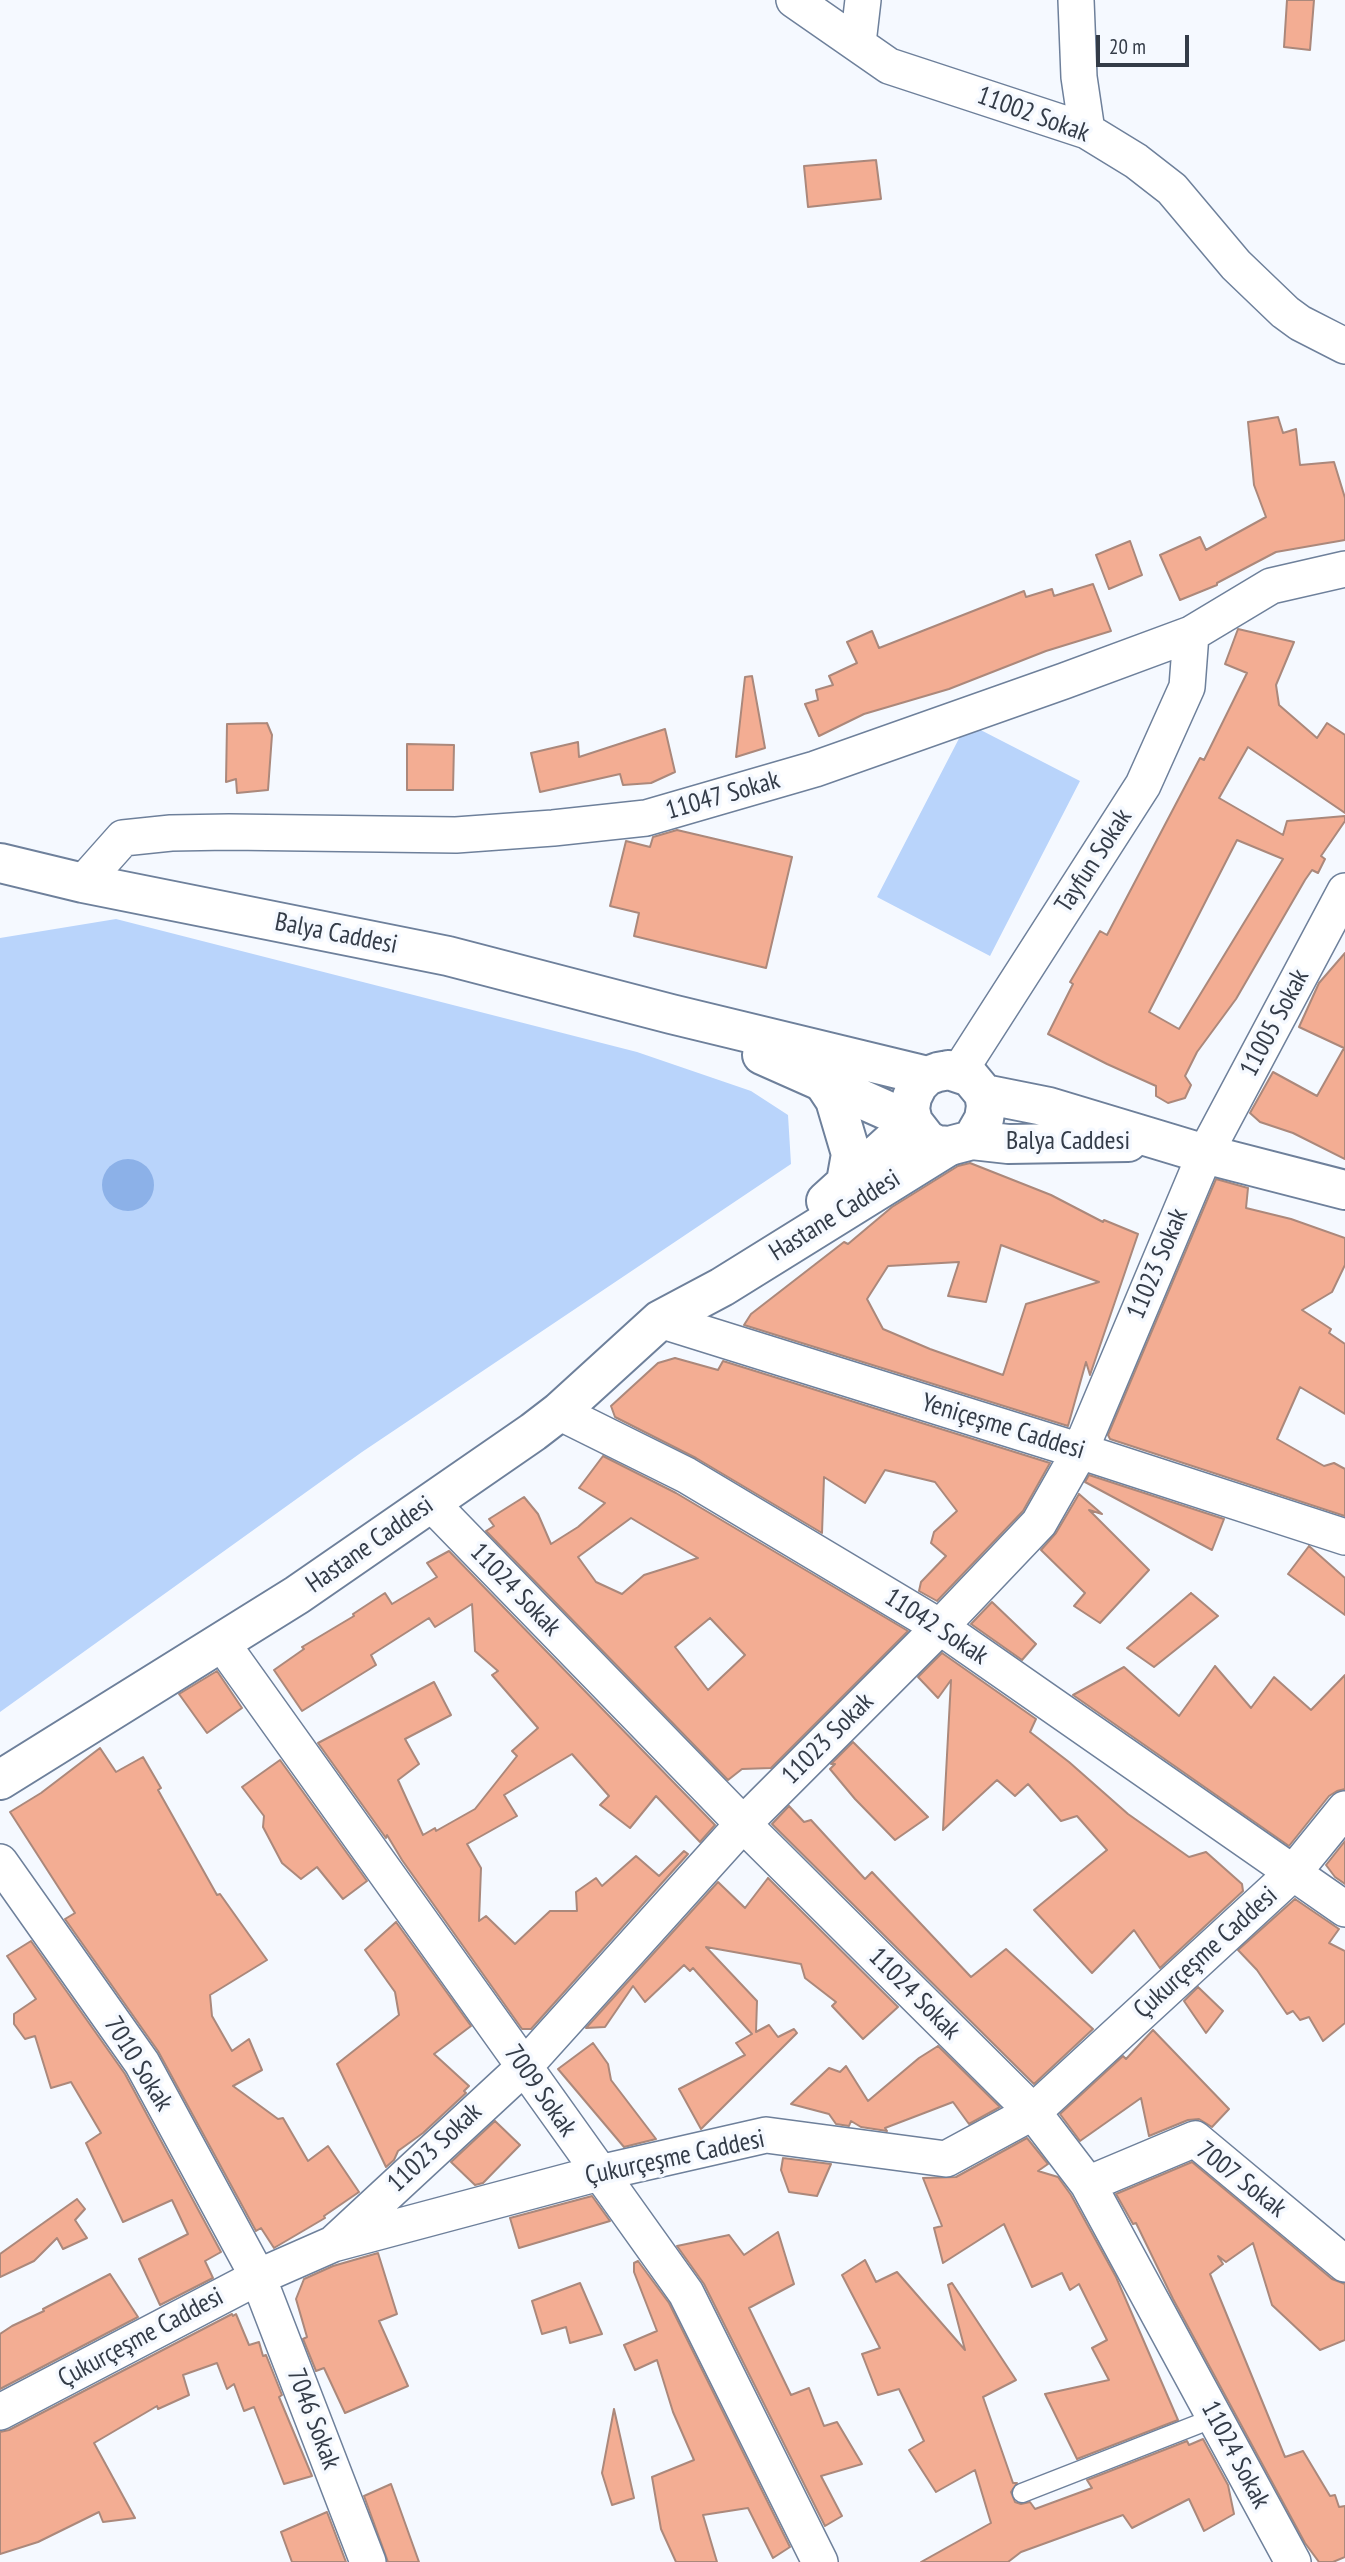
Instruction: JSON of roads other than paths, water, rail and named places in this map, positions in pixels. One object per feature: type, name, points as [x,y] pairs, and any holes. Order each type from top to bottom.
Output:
[{"type":"main road","name":"Balya Caddesi","points":[[0,863],[83,883],[448,956],[671,1014],[957,1081],[1205,1154],[1345,1190]]},
{"type":"main road","name":"Balya Caddesi","points":[[671,1014],[913,1122],[927,1140],[937,1145],[1165,1142]]},
{"type":"main road","name":"Balya Caddesi","points":[[957,1081],[986,1106],[985,1119],[960,1143]]},
{"type":"main road","points":[[913,1122],[910,1109],[918,1085],[957,1081]]},
{"type":"main road","points":[[823,1082],[835,1100],[851,1154],[846,1182]]},
{"type":"main road","name":"Hastane Caddesi","points":[[722,1287],[802,1224],[913,1122]]},
{"type":"main road","name":"Hastane Caddesi","points":[[0,1780],[297,1595],[430,1503],[559,1412],[660,1320],[722,1287],[960,1143]]},
{"type":"street","name":"11002 Sokak","points":[[794,0],[889,66],[1087,131],[1136,161],[1172,189],[1236,265],[1285,312],[1300,323],[1345,346]]},
{"type":"street","points":[[858,43],[863,0]]},
{"type":"street","points":[[1076,0],[1079,77],[1087,131]]},
{"type":"street","name":"11047 Sokak","points":[[83,883],[123,838],[171,833],[229,832],[456,835],[646,818],[814,769],[1191,634],[1272,586],[1345,569]]},
{"type":"street","name":"Tayfun Sokak","points":[[957,1081],[1143,785],[1187,687],[1191,634]]},
{"type":"street","name":"11005 Sokak","points":[[1205,1154],[1345,891]]},
{"type":"street","name":"11023 Sokak","points":[[333,2244],[523,2068],[743,1824],[940,1627],[1039,1523],[1080,1451],[1205,1154]]},
{"type":"street","name":"Yeniçeşme Caddesi","points":[[660,1320],[1345,1537]]},
{"type":"street","name":"11042 Sokak","points":[[559,1412],[686,1475],[940,1627],[1345,1909]]},
{"type":"street","name":"11024 Sokak","points":[[430,1503],[743,1824],[1033,2112],[1088,2184],[1293,2562]]},
{"type":"street","name":"7009 Sokak","points":[[221,1642],[686,2293],[820,2562]]},
{"type":"street","name":"Çukurçeşme Caddesi","points":[[0,2412],[258,2277],[333,2244],[598,2173],[766,2135],[946,2159],[1033,2112],[1293,1873],[1345,1808]]},
{"type":"street","name":"7010 Sokak","points":[[0,1862],[142,2063],[258,2277]]},
{"type":"street","name":"7007 Sokak","points":[[1088,2184],[1195,2138],[1345,2264]]},
{"type":"street","name":"7046 Sokak","points":[[258,2277],[368,2562]]},
{"type":"lane","points":[[1022,2493],[1214,2418]]}]
